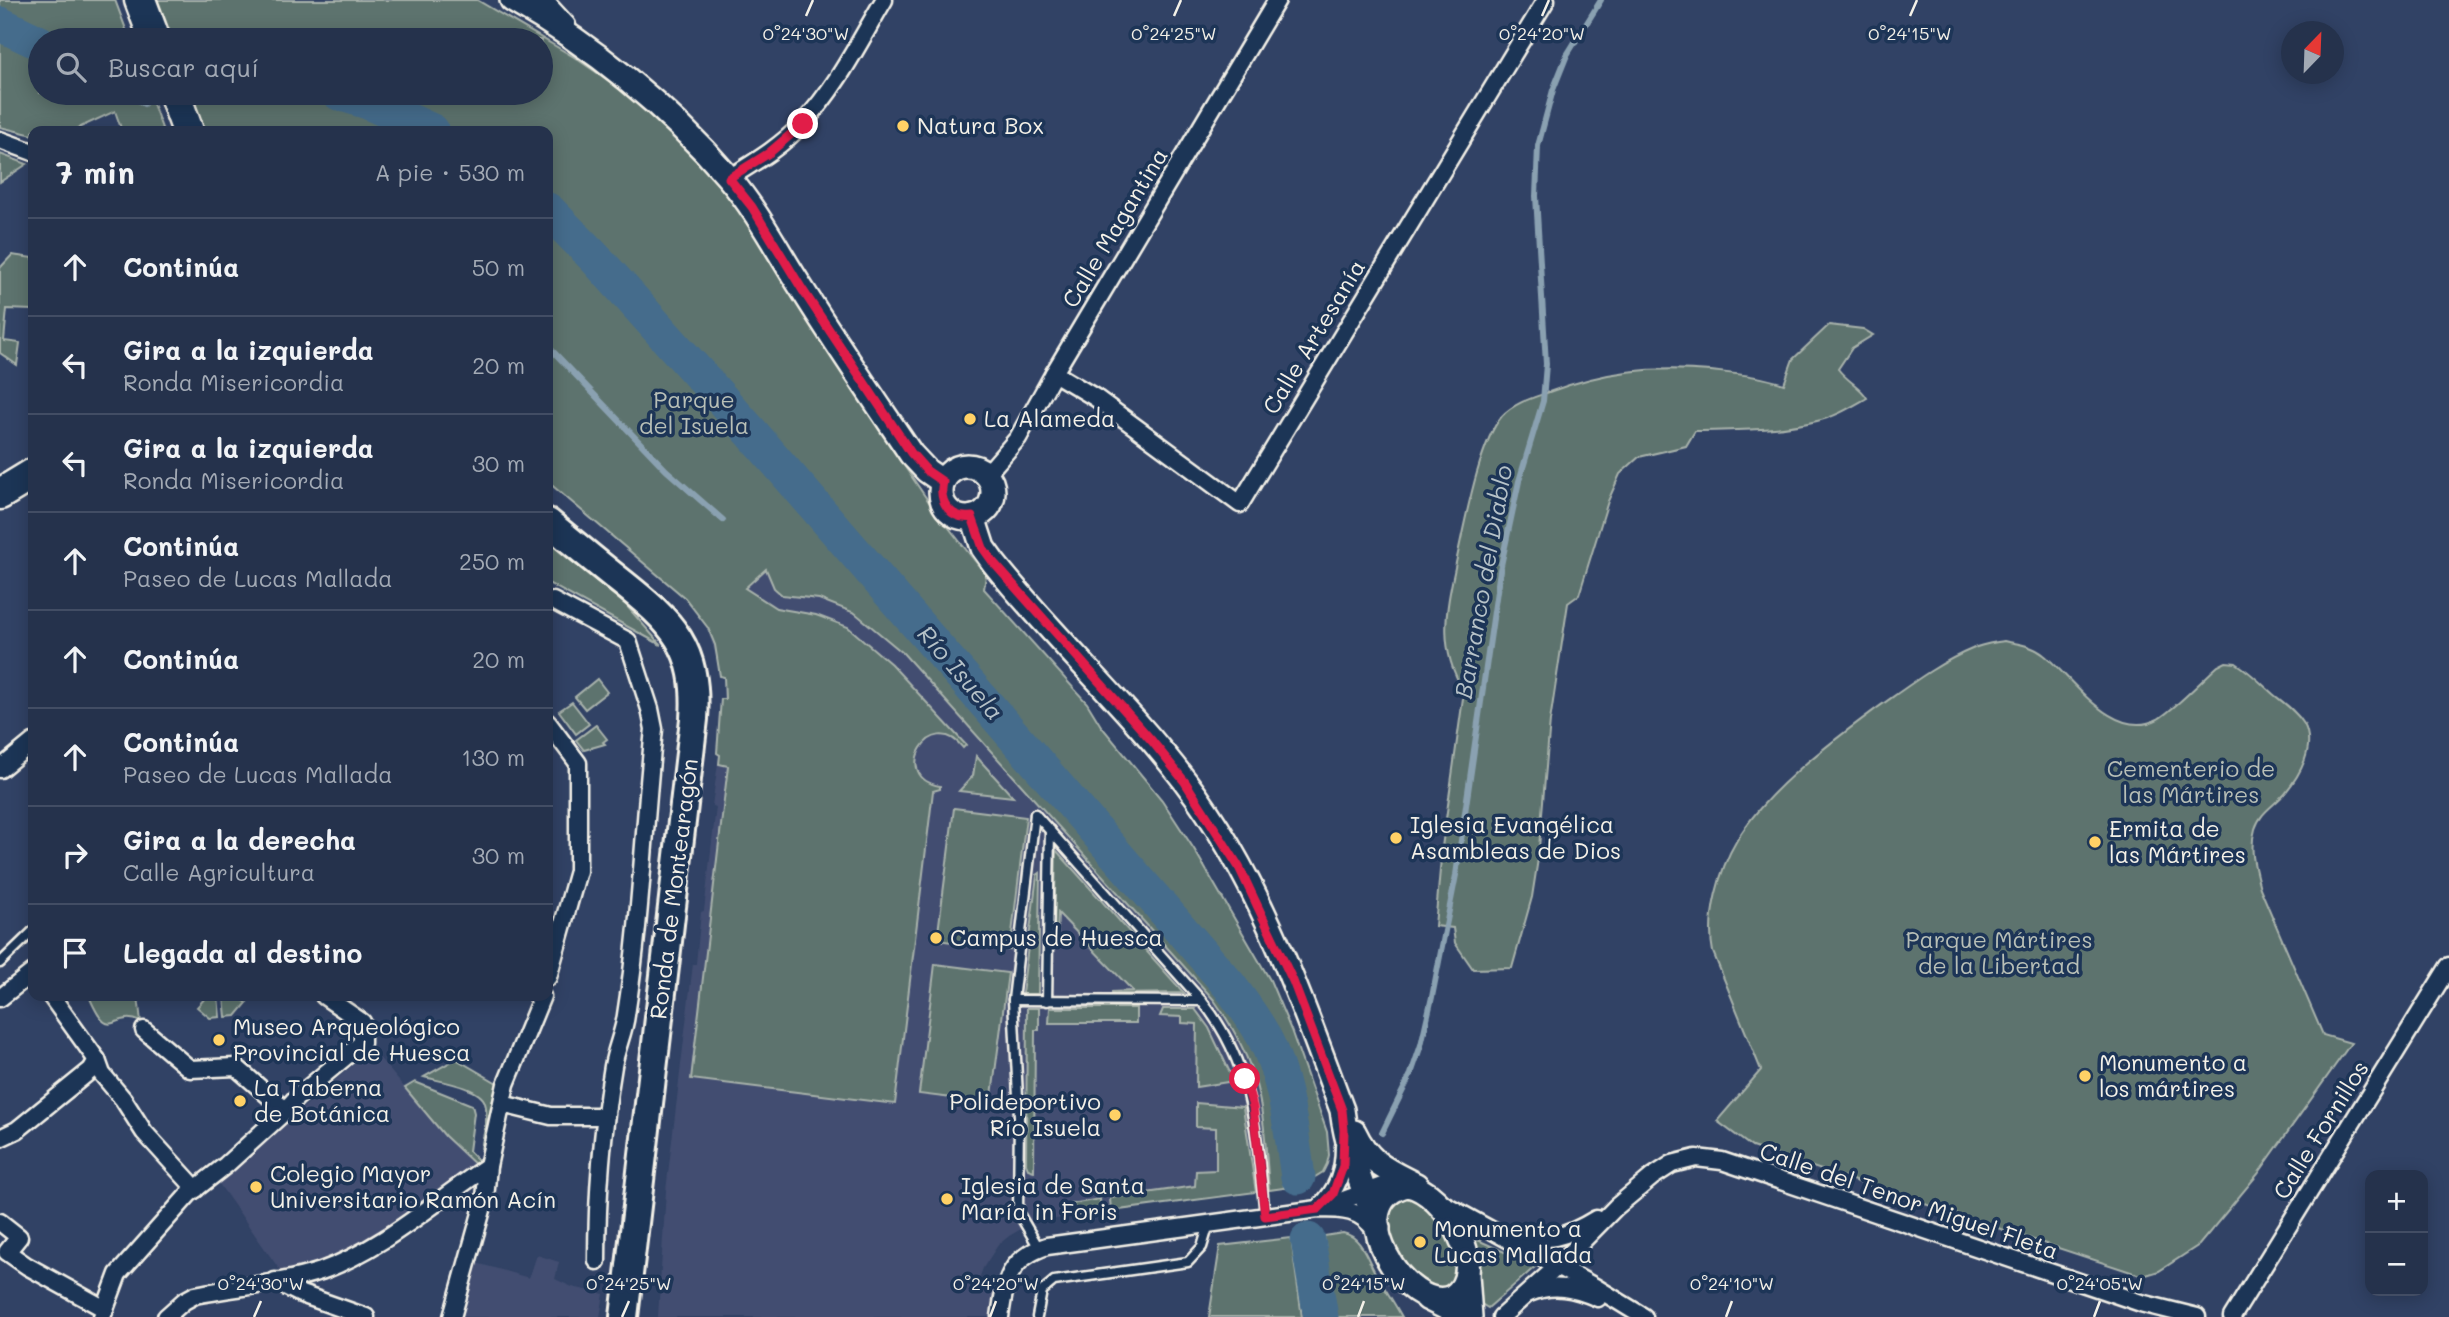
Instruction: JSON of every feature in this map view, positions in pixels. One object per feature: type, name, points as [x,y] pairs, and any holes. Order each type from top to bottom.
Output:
[{"type":"highway","points":[[142,5],[151,28]]},
{"type":"highway","points":[[178,105],[186,126]]},
{"type":"highway","points":[[0,494],[28,477]]},
{"type":"main road","points":[[515,1],[601,59],[647,97],[729,178],[752,207],[802,289],[911,453],[927,471],[943,482]]},
{"type":"main road","points":[[974,467],[986,475],[992,485],[993,497],[988,508],[972,517],[961,517],[948,510],[942,497],[943,482],[952,471],[974,467]]},
{"type":"main road","points":[[972,517],[983,548],[993,562],[1152,741],[1185,782],[1239,867],[1293,981],[1343,1120],[1387,1260],[1418,1302],[1437,1303],[1449,1300],[1459,1292],[1465,1282],[1467,1270]]},
{"type":"main road","name":"Ronda de Montearagón","points":[[553,526],[664,617],[684,647],[694,682],[694,719],[624,1317]]},
{"type":"main road","points":[[1343,1120],[1375,1163],[1421,1190],[1451,1217],[1461,1237],[1471,1317]]},
{"type":"main road","points":[[1379,1234],[1378,1206],[1385,1195],[1395,1188],[1421,1190]]},
{"type":"street","points":[[544,0],[601,59]]},
{"type":"street","points":[[729,178],[769,153],[803,124],[833,87],[884,0]]},
{"type":"street","name":"Calle Magantina","points":[[986,475],[1018,438],[1277,0]]},
{"type":"street","name":"Calle Artesanía","points":[[1054,373],[1097,398],[1240,504],[1546,0]]},
{"type":"street","points":[[0,140],[28,150]]},
{"type":"street","points":[[553,601],[628,641],[654,729],[626,1017],[614,1062],[605,1116],[597,1210],[597,1261]]},
{"type":"street","points":[[553,730],[578,763],[578,871],[553,959]]},
{"type":"street","points":[[0,769],[28,746]]},
{"type":"street","name":"Calle Fornillos","points":[[2232,1317],[2449,966]]},
{"type":"street","points":[[0,998],[28,976]]},
{"type":"street","points":[[55,1001],[144,1132],[196,1189]]},
{"type":"street","points":[[0,1222],[19,1237],[7,1252],[103,1313],[118,1275],[160,1226],[196,1189],[283,1113],[296,1098],[362,1043],[362,1022],[331,1001]]},
{"type":"street","points":[[452,1317],[485,1199],[488,1166],[506,1084],[540,1001]]},
{"type":"street","points":[[144,1030],[190,1069],[236,1067],[283,1113]]},
{"type":"street","points":[[0,1138],[17,1130],[91,1070],[97,1060]]},
{"type":"street","points":[[502,1104],[551,1116],[605,1116]]},
{"type":"street","points":[[1318,1209],[1333,1194],[1341,1177],[1343,1120]]},
{"type":"street","name":"Calle del Tenor Miguel Fleta","points":[[1501,1317],[1558,1266],[1616,1207],[1652,1177],[1672,1164],[1696,1158],[1723,1161],[2141,1303],[2197,1317]]},
{"type":"street","points":[[175,1314],[195,1295],[319,1272],[348,1260],[397,1232],[488,1166]]},
{"type":"street","points":[[1318,1209],[1394,1184],[1421,1190],[1644,1317]]},
{"type":"street","name":"Calle del Tenor Miguel Fleta","points":[[1482,1226],[1512,1237],[1552,1239],[1581,1228],[1616,1207]]},
{"type":"street","points":[[1000,1317],[1006,1281],[1012,1270],[1022,1259],[1039,1248],[1318,1209],[1343,1209],[1356,1213],[1367,1220],[1379,1234]]},
{"type":"street","points":[[275,1281],[301,1294],[366,1317]]},
{"type":"street","points":[[1480,1317],[1541,1288],[1573,1288],[1644,1317]]},
{"type":"street","points":[[1418,1302],[1449,1313],[1471,1317]]},
{"type":"street","points":[[2132,1317],[2141,1303]]},
{"type":"lane","points":[[1039,1248],[1018,1212],[1019,1116],[1013,1000],[1035,814],[1202,1001],[1220,1026],[1245,1079],[1253,1107],[1265,1216]]},
{"type":"lane","points":[[1047,1001],[1050,830]]},
{"type":"lane","points":[[0,963],[28,936]]},
{"type":"lane","points":[[1013,1000],[1202,1001]]},
{"type":"lane","points":[[1037,1317],[1042,1291],[1054,1281],[1188,1262],[1202,1247],[1209,1224]]},
{"type":"shaded area","name":"Campus de Huesca","points":[[818,530],[1218,989],[1239,1017],[1255,1043],[1277,1109],[1284,1188],[1033,1222],[998,1245],[983,1268],[979,1279],[994,1289],[990,1317],[658,1317],[666,1191],[693,964],[696,964],[701,912],[704,911],[716,807],[712,806],[719,756],[716,754],[723,678],[719,678],[718,662],[707,628],[744,588]]},
{"type":"shaded area","points":[[372,1049],[445,1136],[478,1167],[363,1244],[305,1267],[282,1273],[217,1181]]},
{"type":"shaded area","points":[[537,1255],[559,1262],[555,1279],[572,1287],[604,1294],[600,1317],[457,1317],[473,1262],[529,1278]]},
{"type":"green space","points":[[0,0],[115,0],[126,28],[28,28],[28,105],[153,105],[161,126],[120,126],[115,111],[83,126],[28,126],[28,134],[0,127]]},
{"type":"green space","name":"Parque del Isuela","points":[[151,0],[477,0],[525,28],[162,28]]},
{"type":"green space","name":"Parque del Isuela","points":[[553,45],[615,85],[653,116],[689,151],[734,203],[905,467],[986,575],[984,589],[1087,703],[1101,726],[1162,800],[1194,849],[1270,980],[1291,1030],[1327,1132],[1329,1155],[1323,1172],[1309,1177],[1297,1085],[1276,1031],[1240,976],[838,515],[818,530],[1218,989],[1243,1022],[1262,1060],[1273,1096],[1284,1188],[1269,1190],[1258,1091],[1242,1048],[1214,1000],[903,653],[855,613],[819,599],[782,595],[774,588],[766,569],[745,588],[776,608],[816,615],[848,627],[891,664],[966,745],[963,748],[951,737],[939,735],[921,748],[917,759],[918,771],[925,780],[940,786],[940,789],[933,791],[895,1104],[691,1079],[728,766],[719,764],[720,755],[717,753],[721,699],[725,699],[724,677],[720,676],[715,645],[708,628],[685,598],[553,486],[553,126],[197,126],[189,105],[553,105]]},
{"type":"green space","points":[[0,154],[27,164],[0,182]]},
{"type":"green space","points":[[12,255],[28,257],[28,310],[7,309],[4,341],[20,343],[17,365],[0,353],[0,268]]},
{"type":"green space","points":[[1829,325],[1863,329],[1873,335],[1852,348],[1838,369],[1867,398],[1830,417],[1787,427],[1695,431],[1686,446],[1639,457],[1620,474],[1608,501],[1579,595],[1568,603],[1550,721],[1538,859],[1532,897],[1512,968],[1473,969],[1455,943],[1453,928],[1435,926],[1442,847],[1464,691],[1450,658],[1446,626],[1450,593],[1469,504],[1480,463],[1494,428],[1507,411],[1524,401],[1590,379],[1628,372],[1668,369],[1711,371],[1757,377],[1784,384],[1793,359]]},
{"type":"green space","points":[[553,546],[626,605],[661,645],[553,586]]},
{"type":"green space","name":"Parque Mártires de la Libertad","points":[[2004,641],[2035,649],[2110,715],[2125,722],[2141,724],[2165,714],[2218,666],[2226,662],[2236,663],[2294,712],[2304,724],[2307,733],[2305,760],[2296,778],[2257,823],[2253,836],[2253,859],[2260,888],[2323,1035],[2351,1043],[2258,1174],[2199,1245],[2159,1271],[2143,1276],[1752,1147],[1717,1121],[1761,1070],[1713,952],[1711,939],[1716,894],[1725,865],[1737,840],[1782,785],[1877,708],[1947,661],[1980,646]]},
{"type":"green space","points":[[597,679],[607,692],[585,709],[575,697]]},
{"type":"green space","points":[[572,702],[589,724],[576,734],[559,711]]},
{"type":"green space","points":[[596,725],[607,739],[603,742],[605,744],[584,750],[576,740]]},
{"type":"green space","points":[[976,756],[1013,797],[959,791],[973,776]]},
{"type":"green space","points":[[954,808],[1026,817],[1010,950],[937,940]]},
{"type":"green space","points":[[1056,850],[1184,993],[1112,994],[1133,991],[1058,913],[1057,938],[1054,938]]},
{"type":"green space","points":[[1040,873],[1038,994],[1022,994],[1037,875]]},
{"type":"green space","points":[[935,964],[1008,973],[991,1103],[919,1094]]},
{"type":"green space","points":[[91,1001],[139,1001],[141,1022],[124,1019],[107,1023]]},
{"type":"green space","points":[[202,1001],[218,1001],[220,1017],[210,1018],[197,1007]]},
{"type":"green space","points":[[224,1001],[247,1003],[236,1016],[226,1017]]},
{"type":"green space","points":[[1027,1008],[1039,1008],[1039,1030],[1035,1030],[1034,1171],[1028,1169],[1026,1164]]},
{"type":"green space","points":[[1050,1008],[1136,1008],[1136,1023],[1049,1023]]},
{"type":"green space","points":[[1163,1009],[1195,1009],[1209,1028],[1234,1081],[1196,1087],[1197,1024],[1182,1023],[1182,1017],[1160,1016]]},
{"type":"green space","points":[[456,1059],[497,1083],[481,1149],[486,1114],[482,1097],[468,1089],[424,1077]]},
{"type":"green space","points":[[415,1082],[472,1105],[474,1113],[469,1151],[479,1161],[478,1167],[445,1136],[405,1088]]},
{"type":"green space","points":[[1196,1103],[1243,1107],[1256,1192],[1111,1211],[1110,1198],[1195,1186],[1196,1171],[1216,1170],[1216,1128],[1196,1127]]},
{"type":"green space","points":[[1415,1196],[1442,1226],[1453,1247],[1455,1271],[1451,1285],[1436,1292],[1407,1272],[1390,1237],[1387,1217],[1399,1197]]},
{"type":"green space","points":[[1100,1199],[1101,1212],[1072,1216],[1071,1204]]},
{"type":"green space","points":[[1343,1233],[1361,1245],[1402,1317],[1335,1317],[1324,1236]]},
{"type":"green space","points":[[1471,1237],[1536,1266],[1488,1308],[1478,1302],[1480,1276]]},
{"type":"green space","points":[[1291,1238],[1302,1317],[1209,1317],[1220,1246]]},
{"type":"waterway","name":"Barranco del Diablo","points":[[1382,1133],[1411,1074],[1432,997],[1456,875],[1500,570],[1519,481],[1543,401],[1546,364],[1536,196],[1538,146],[1553,90],[1567,55],[1601,0]]},
{"type":"waterway","name":"Río Isuela","points":[[0,24],[28,37]]},
{"type":"waterway","name":"Río Isuela","points":[[375,105],[421,126]]},
{"type":"waterway","name":"Río Isuela","points":[[553,215],[597,260],[751,432],[1229,985],[1247,1009],[1271,1051],[1286,1104],[1298,1177]]},
{"type":"waterway","points":[[553,351],[666,470],[723,520]]},
{"type":"waterway","name":"Río Isuela","points":[[1308,1240],[1321,1317]]},
{"type":"place","name":"Natura Box","points":[[903,126]]},
{"type":"place","name":"La Alameda","points":[[970,419]]},
{"type":"place","name":"Iglesia Evangélica Asambleas de Dios","points":[[1396,838]]},
{"type":"place","name":"Ermita de las Mártires","points":[[2095,842]]},
{"type":"place","name":"Campus de Huesca","points":[[936,938]]},
{"type":"place","name":"Museo Arqueológico Provincial de Huesca","points":[[219,1040]]},
{"type":"place","name":"Monumento a los mártires","points":[[2085,1076]]},
{"type":"place","name":"La Taberna de Botánica","points":[[240,1101]]},
{"type":"place","name":"Polideportivo Río Isuela","points":[[1115,1115]]},
{"type":"place","name":"Colegio Mayor Universitario Ramón Acín","points":[[256,1187]]},
{"type":"place","name":"Iglesia de Santa María in Foris","points":[[947,1199]]},
{"type":"place","name":"Monumento a Lucas Mallada","points":[[1420,1242]]},
{"type":"route","points":[[803,124],[769,153],[729,178],[752,207],[802,289],[911,453],[927,471],[943,482],[942,497],[948,510],[961,517],[972,517],[983,548],[993,562],[1152,741],[1185,782],[1239,867],[1293,981],[1342,1110],[1344,1154],[1341,1177],[1333,1194],[1318,1209],[1265,1216],[1253,1107],[1245,1079]]},
{"type":"park label","name":"Cementerio de las Mártires","points":[[2191,782]]}]
